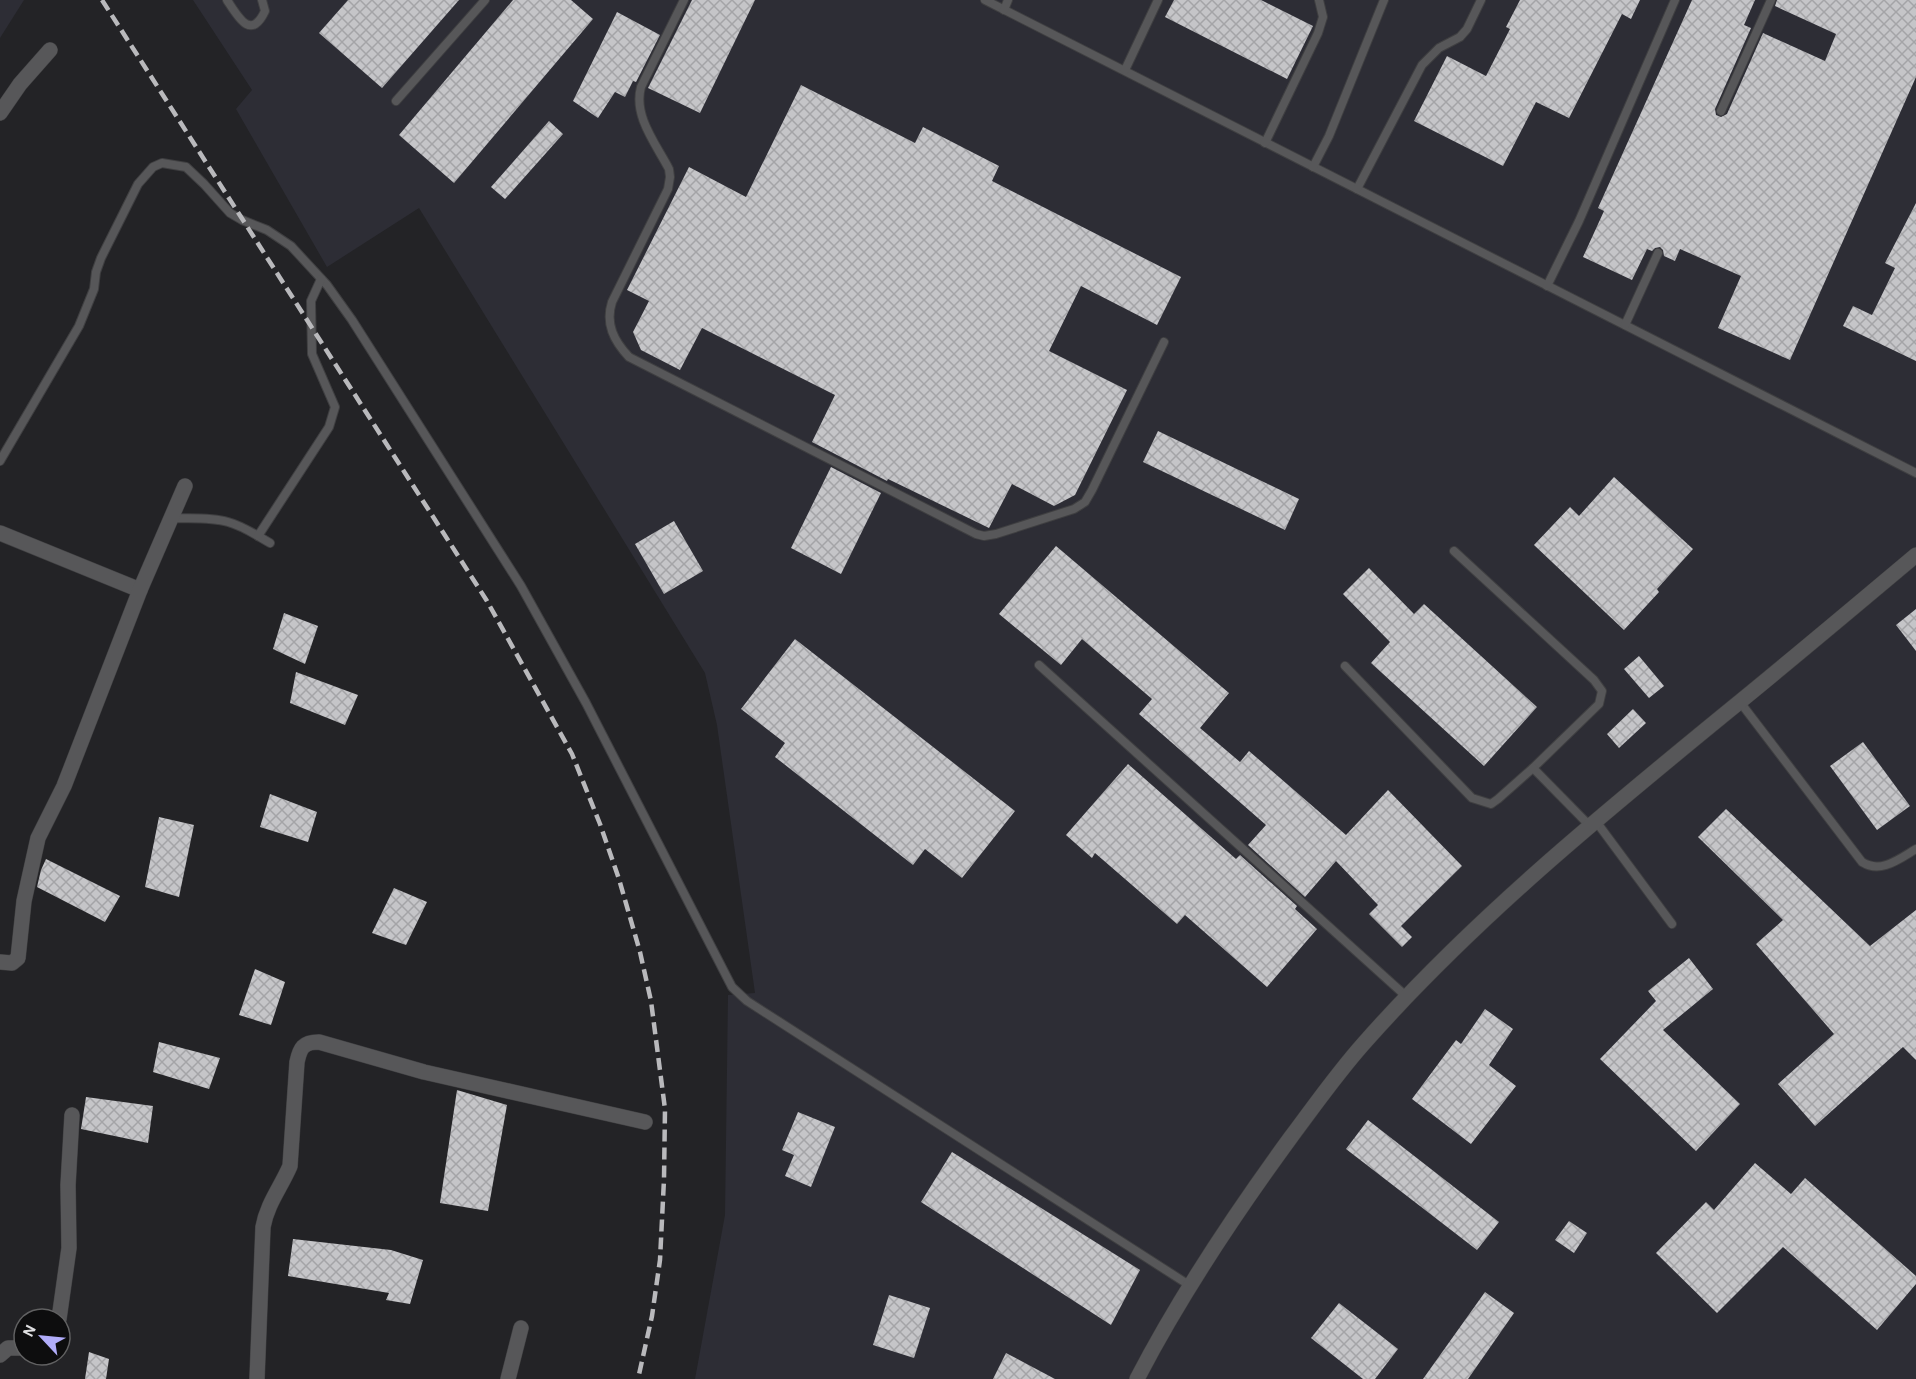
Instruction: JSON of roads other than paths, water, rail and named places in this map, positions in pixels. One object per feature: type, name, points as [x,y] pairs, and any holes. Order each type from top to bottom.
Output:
[{"type":"street","points":[[0,113],[20,84],[50,50]]},
{"type":"street","points":[[0,963],[12,963],[18,958],[24,901],[38,838],[64,786],[140,590],[185,486]]},
{"type":"street","points":[[0,533],[140,590]]},
{"type":"street","points":[[1137,1379],[1215,1244],[1324,1093],[1364,1043],[1407,997],[1466,938],[1592,823],[1916,555]]},
{"type":"street","points":[[257,1379],[263,1227],[266,1212],[290,1166],[297,1062],[299,1053],[307,1043],[319,1042],[424,1072],[645,1122]]},
{"type":"street","points":[[61,1307],[69,1248],[68,1185],[72,1115]]},
{"type":"street","points":[[508,1379],[521,1328]]},
{"type":"lane","points":[[227,0],[239,19],[246,25],[253,25],[261,20],[265,11],[262,0]]},
{"type":"lane","points":[[396,101],[485,0]]},
{"type":"lane","points":[[684,0],[641,87],[639,97],[642,118],[669,169],[670,177],[668,189],[612,302],[608,315],[620,348],[629,357],[966,529],[984,536],[1074,509],[1085,502],[1164,342]]},
{"type":"lane","points":[[985,0],[1916,473]]},
{"type":"lane","points":[[1004,10],[1008,0]]},
{"type":"lane","points":[[1125,70],[1158,0]]},
{"type":"lane","points":[[1265,143],[1318,33],[1323,17],[1319,0]]},
{"type":"lane","points":[[1313,167],[1329,136],[1384,0]]},
{"type":"lane","points":[[1357,189],[1422,66],[1439,48],[1460,37],[1467,29],[1482,0]]},
{"type":"lane","points":[[1547,286],[1579,221],[1675,0]]},
{"type":"lane","points":[[1721,111],[1771,0]]},
{"type":"lane","points":[[0,461],[79,326],[94,289],[101,258],[138,184],[153,167],[162,163],[186,167],[230,213],[267,230],[291,246],[321,279],[352,320],[521,586],[586,703],[732,987],[747,1001],[1190,1285]]},
{"type":"lane","points":[[1625,325],[1658,253]]},
{"type":"lane","points":[[258,536],[329,427],[335,407],[312,354],[311,301],[321,279]]},
{"type":"lane","points":[[171,519],[213,519],[228,522],[270,543]]},
{"type":"lane","points":[[1345,666],[1472,798],[1482,803],[1491,804],[1498,800],[1599,704],[1602,691],[1594,681],[1454,551]]},
{"type":"lane","points":[[1039,665],[1407,997]]},
{"type":"lane","points":[[1740,702],[1862,862],[1876,867],[1886,866],[1916,849]]},
{"type":"lane","points":[[1533,768],[1592,823],[1671,924]]},
{"type":"railway","points":[[102,0],[487,601],[572,754],[600,824],[640,952],[651,1001],[665,1109],[660,1260],[652,1316],[638,1379]]}]
